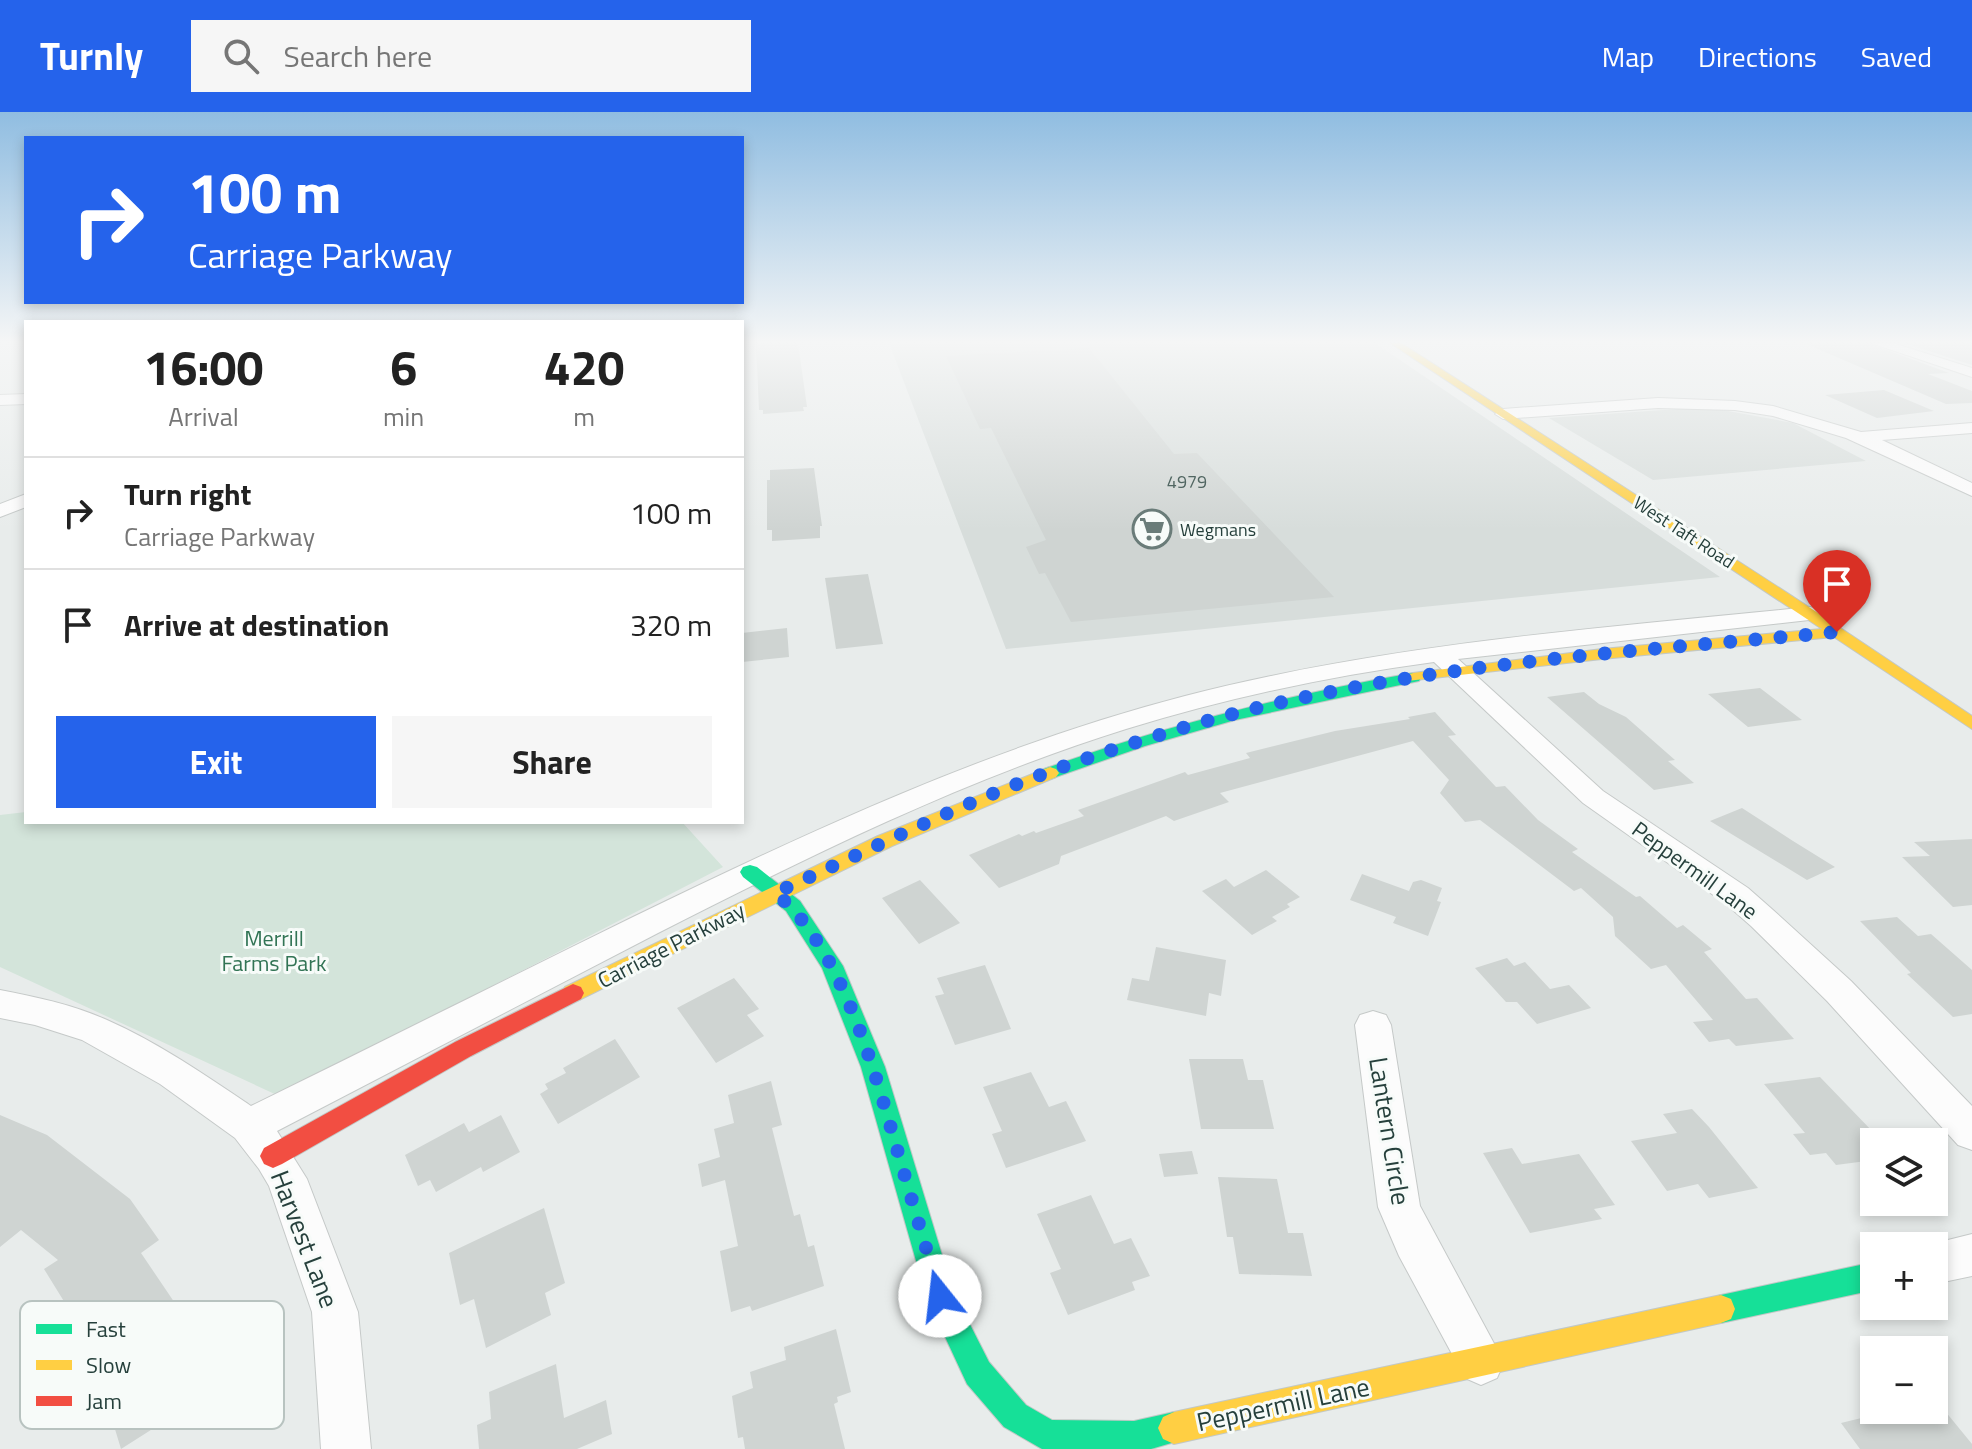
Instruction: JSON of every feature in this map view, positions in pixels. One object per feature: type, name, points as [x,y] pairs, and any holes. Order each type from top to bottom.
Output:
[{"type":"street","name":"West Taft Road","points":[[1490,405],[1810,614],[1972,724]]},
{"type":"street","points":[[1503,414],[1625,405]]},
{"type":"street","points":[[1740,405],[1811,420],[1859,437],[1972,490]]},
{"type":"street","points":[[1859,437],[1972,428]]},
{"type":"street","points":[[0,511],[24,501]]},
{"type":"street","name":"Carriage Parkway","points":[[1671,639],[1810,614]]},
{"type":"street","name":"Carriage Parkway","points":[[261,1141],[750,872],[865,820],[1033,752],[1191,702],[1341,670],[1448,663],[1671,639],[1837,632]]},
{"type":"street","name":"Carriage Parkway","points":[[261,1141],[465,1048],[775,893],[986,797],[1120,747],[1217,718],[1448,663]]},
{"type":"street","name":"Peppermill Lane","points":[[1448,663],[1593,797],[1737,896],[1762,918],[1839,991],[1972,1133]]},
{"type":"street","name":"Peppermill Lane","points":[[750,872],[793,906],[832,966],[873,1067],[940,1296],[978,1373],[1015,1416],[1049,1436],[1134,1437],[1860,1279]]},
{"type":"street","name":"Harvest Lane","points":[[0,1004],[35,1011],[94,1030],[173,1073],[261,1141],[287,1179],[335,1312],[346,1449]]},
{"type":"street","name":"Lantern Circle","points":[[1373,1025],[1399,1207],[1414,1241],[1481,1362]]},
{"type":"street","points":[[1948,1260],[1972,1255]]},
{"type":"shaded area","points":[[913,405],[1467,405],[1720,577],[1006,649]]},
{"type":"shaded area","points":[[1706,407],[1793,423],[1866,461],[1653,480],[1549,418]]},
{"type":"green space","name":"Merrill Farms Park","points":[[24,812],[24,824],[684,824],[723,867],[279,1096],[0,967],[0,815]]},
{"type":"building","points":[[759,405],[807,407],[803,407],[804,411],[763,414],[763,410],[759,410]]},
{"type":"building","name":"Wegmans","points":[[969,405],[1135,405],[1174,454],[1197,453],[1334,597],[1071,622],[1045,573],[1039,574],[1026,547],[1046,540],[991,428],[980,429]]},
{"type":"building","points":[[1848,405],[1921,405],[1934,411],[1877,418]]},
{"type":"building","points":[[814,468],[822,526],[820,538],[772,541],[772,530],[767,530],[767,480],[770,480],[770,470]]},
{"type":"building","points":[[868,574],[883,644],[836,649],[825,578]]},
{"type":"building","points":[[787,628],[789,657],[744,662],[744,633]]},
{"type":"building","points":[[1760,688],[1802,720],[1748,727],[1708,694]]},
{"type":"building","points":[[1584,692],[1599,704],[1626,717],[1675,760],[1668,761],[1694,783],[1654,790],[1547,697]]},
{"type":"building","points":[[1435,712],[1456,735],[1448,736],[1496,787],[1505,786],[1538,820],[1578,849],[1572,852],[1636,897],[1640,896],[1677,928],[1683,925],[1712,949],[1704,952],[1746,999],[1757,998],[1794,1039],[1736,1046],[1729,1039],[1709,1042],[1693,1022],[1713,1020],[1666,965],[1651,969],[1615,936],[1613,917],[1581,888],[1574,891],[1480,820],[1465,822],[1440,793],[1449,780],[1413,741],[1220,793],[1229,802],[1174,821],[1166,816],[1061,856],[1059,864],[999,888],[969,855],[1019,834],[1036,833],[1084,816],[1078,810],[1185,772],[1188,775],[1250,758],[1246,753],[1335,731]]},
{"type":"building","points":[[1742,808],[1835,867],[1807,880],[1710,821]]},
{"type":"building","points":[[1972,839],[1972,905],[1953,907],[1902,857],[1930,856],[1914,842]]},
{"type":"building","points":[[1266,870],[1300,897],[1272,917],[1277,921],[1252,935],[1202,891],[1226,879],[1234,887]]},
{"type":"building","points":[[1362,874],[1409,891],[1413,882],[1421,880],[1442,888],[1437,901],[1441,902],[1428,936],[1393,923],[1396,917],[1350,900]]},
{"type":"building","points":[[920,880],[960,923],[919,944],[882,898]]},
{"type":"building","points":[[1897,917],[1918,936],[1931,934],[1972,970],[1972,1014],[1953,1017],[1907,974],[1911,973],[1860,921]]},
{"type":"building","points":[[1156,947],[1226,960],[1221,996],[1209,993],[1206,1016],[1127,1000],[1132,978],[1149,981]]},
{"type":"building","points":[[1507,958],[1514,966],[1525,962],[1550,989],[1569,985],[1591,1008],[1537,1024],[1517,1002],[1506,1002],[1475,968]]},
{"type":"building","points":[[985,965],[1011,1029],[955,1045],[935,996],[944,994],[937,978]]},
{"type":"building","points":[[734,978],[759,1009],[747,1015],[764,1036],[716,1063],[677,1008]]},
{"type":"building","points":[[615,1039],[640,1077],[558,1124],[540,1094],[548,1089],[545,1084],[566,1073],[563,1068]]},
{"type":"building","points":[[1189,1059],[1243,1059],[1248,1080],[1263,1080],[1274,1129],[1201,1129]]},
{"type":"building","points":[[1031,1072],[1049,1107],[1066,1101],[1086,1141],[1006,1168],[992,1134],[1002,1131],[983,1087]]},
{"type":"building","points":[[1820,1077],[1869,1128],[1860,1128],[1860,1162],[1836,1165],[1826,1153],[1810,1155],[1793,1134],[1805,1133],[1764,1084]]},
{"type":"building","points":[[771,1081],[782,1125],[772,1128],[794,1216],[800,1214],[808,1247],[814,1245],[824,1286],[752,1311],[750,1306],[731,1312],[720,1251],[738,1246],[725,1180],[702,1187],[698,1164],[720,1157],[714,1129],[734,1123],[728,1095]]},
{"type":"building","points":[[1692,1109],[1758,1188],[1709,1198],[1698,1184],[1667,1191],[1631,1141],[1677,1133],[1663,1114]]},
{"type":"building","points":[[0,1115],[47,1135],[130,1199],[159,1240],[141,1253],[173,1301],[64,1301],[44,1269],[58,1260],[21,1230],[0,1247]]},
{"type":"building","points":[[501,1115],[520,1152],[483,1172],[481,1167],[436,1192],[430,1180],[418,1186],[405,1155],[464,1123],[469,1132]]},
{"type":"building","points":[[1512,1148],[1522,1164],[1579,1154],[1615,1205],[1594,1209],[1602,1219],[1530,1233],[1483,1153]]},
{"type":"building","points":[[1192,1151],[1198,1174],[1164,1177],[1159,1154]]},
{"type":"building","points":[[1218,1177],[1277,1179],[1288,1233],[1303,1233],[1312,1276],[1239,1274],[1233,1237],[1227,1237]]},
{"type":"building","points":[[1091,1195],[1114,1244],[1131,1238],[1150,1276],[1132,1282],[1135,1290],[1068,1315],[1050,1273],[1061,1269],[1037,1214]]},
{"type":"building","points":[[544,1208],[565,1283],[545,1293],[551,1315],[486,1348],[474,1299],[460,1305],[449,1253]]},
{"type":"building","points":[[836,1329],[851,1392],[837,1397],[838,1402],[834,1404],[845,1449],[745,1449],[743,1437],[738,1438],[732,1396],[753,1388],[750,1372],[786,1360],[784,1347]]},
{"type":"building","points":[[556,1364],[564,1418],[606,1400],[612,1434],[577,1449],[479,1449],[477,1425],[491,1419],[489,1392]]},
{"type":"building","points":[[1948,1415],[1972,1444],[1972,1449],[1860,1449],[1841,1423],[1860,1418],[1860,1424],[1948,1424]]},
{"type":"building","points":[[115,1429],[152,1429],[121,1449]]},
{"type":"traffic: fast","points":[[1050,773],[1139,742],[1229,716],[1413,678]]},
{"type":"traffic: fast","points":[[750,872],[793,906],[832,966],[873,1067],[940,1296],[978,1373],[1015,1416],[1049,1436],[1134,1437],[1174,1428]]},
{"type":"traffic: fast","points":[[1721,1309],[1860,1279]]},
{"type":"traffic: slow","points":[[1490,405],[1810,614],[1972,724]]},
{"type":"traffic: slow","points":[[1413,678],[1602,654],[1837,632]]},
{"type":"traffic: slow","points":[[573,993],[885,841],[1050,773]]},
{"type":"traffic: slow","points":[[1174,1428],[1721,1309]]},
{"type":"traffic: jam","points":[[273,1156],[463,1049],[573,993]]},
{"type":"place","name":"Wegmans","points":[[1152,529]]},
{"type":"route","points":[[940,1296],[873,1067],[832,966],[793,906],[775,893],[986,797],[1120,747],[1217,718],[1314,696],[1457,672],[1548,660],[1837,632]]}]
